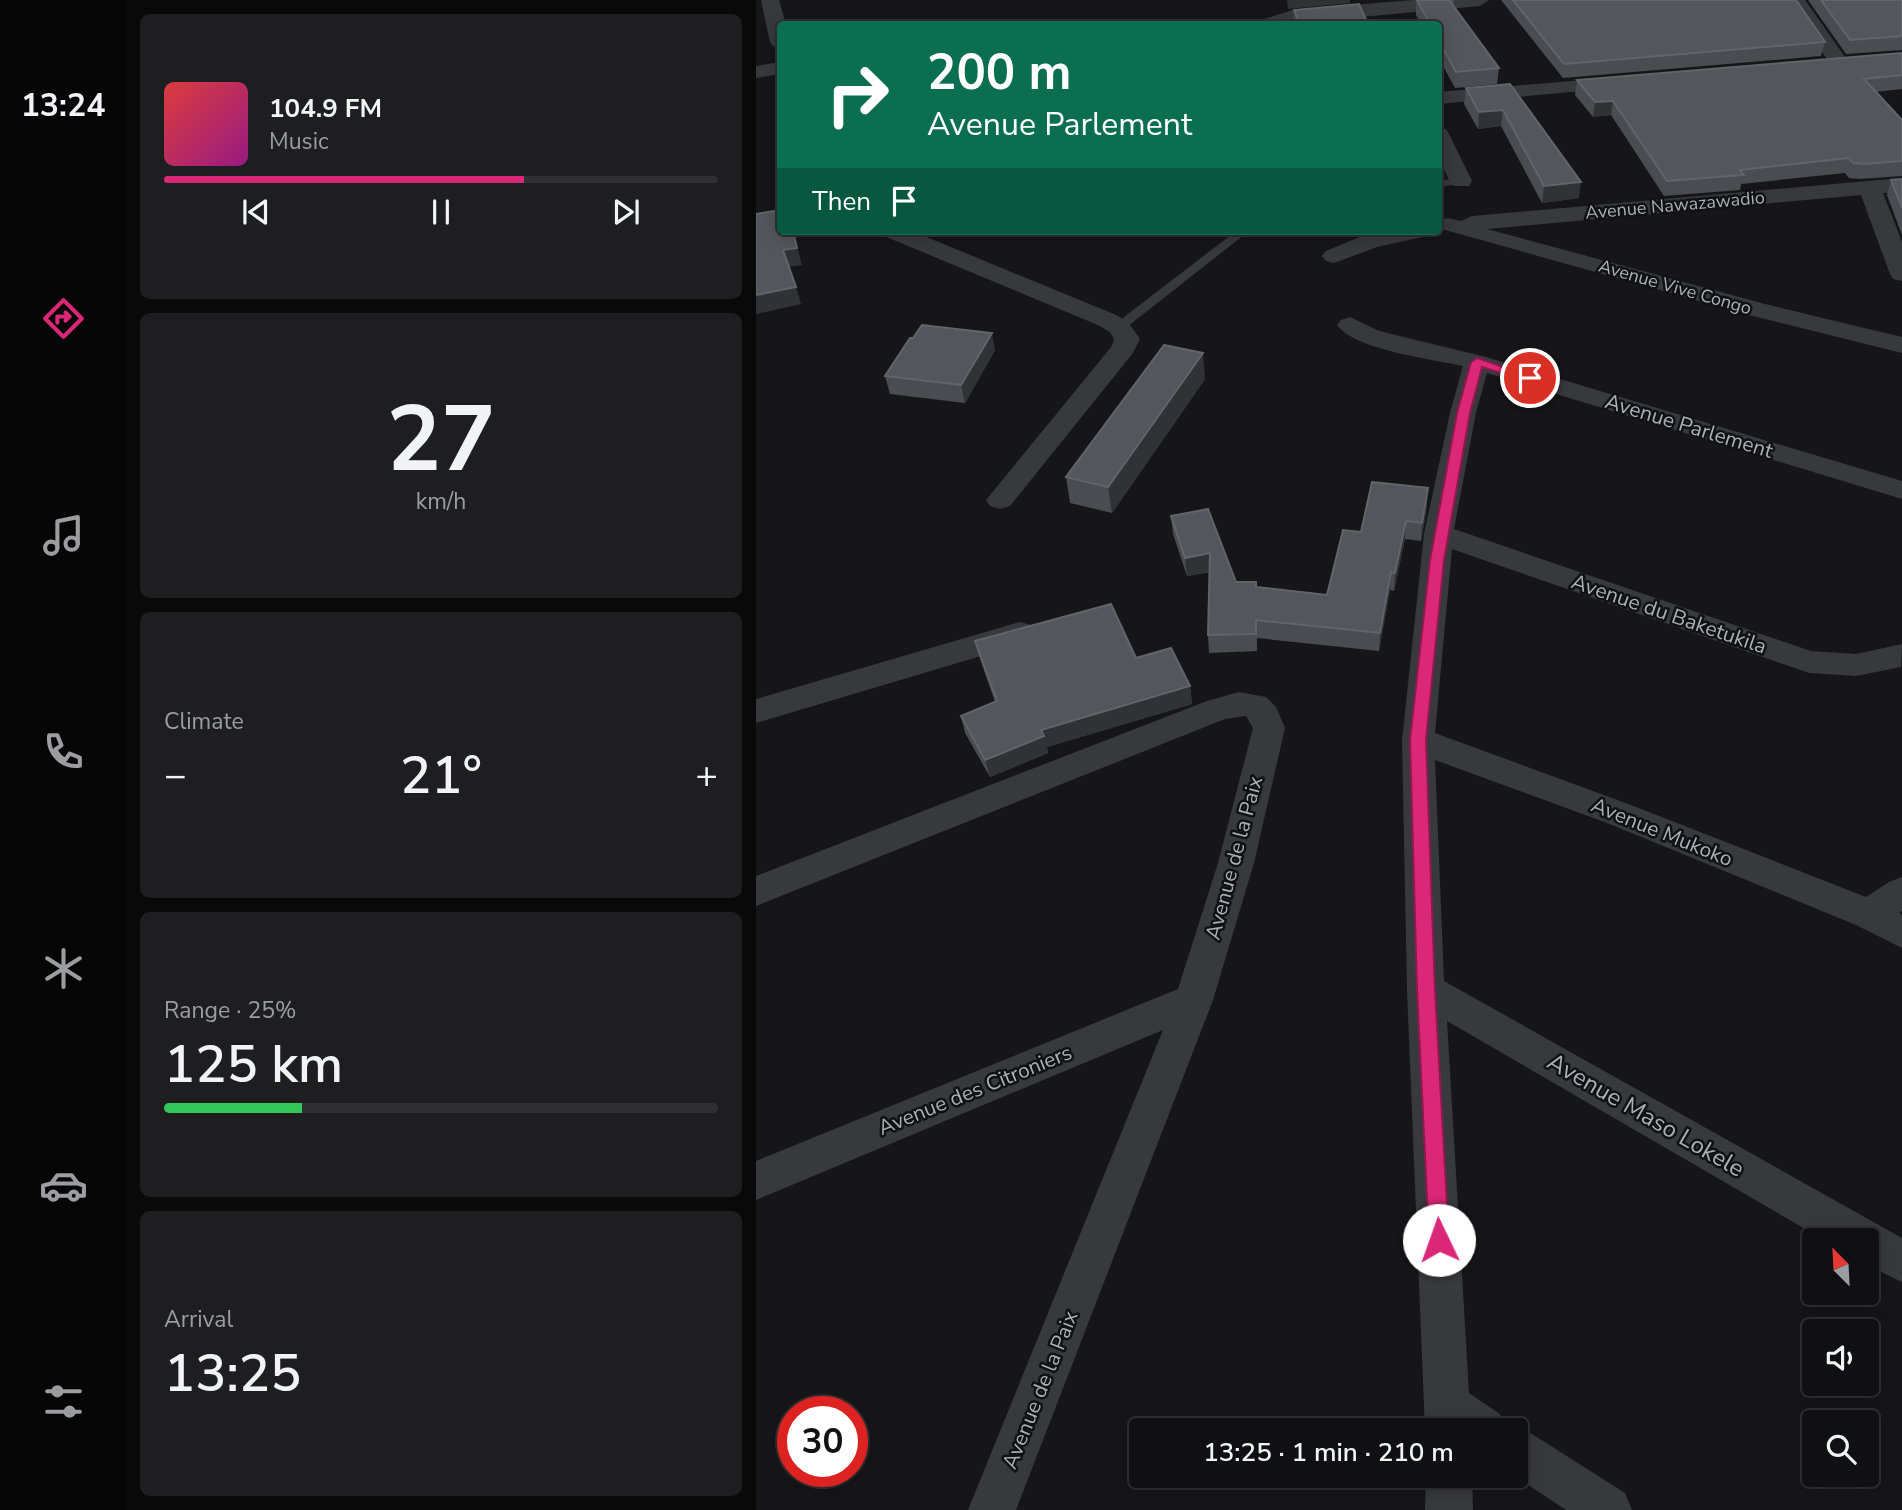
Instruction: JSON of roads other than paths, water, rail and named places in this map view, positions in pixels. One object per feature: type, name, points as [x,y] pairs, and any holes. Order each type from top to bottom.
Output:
[{"type":"street","points":[[771,0],[777,28]]},
{"type":"street","points":[[1277,21],[1293,16],[1390,10],[1480,0]]},
{"type":"street","points":[[1795,0],[1840,64]]},
{"type":"street","points":[[1813,66],[1865,62]]},
{"type":"street","points":[[756,72],[777,68]]},
{"type":"street","points":[[1442,99],[1646,81]]},
{"type":"street","points":[[1442,150],[1450,183]]},
{"type":"street","name":"Avenue Nawazawadio","points":[[1443,226],[1902,185]]},
{"type":"street","points":[[1870,188],[1902,274]]},
{"type":"street","name":"Avenue Vive Congo","points":[[1443,226],[1758,310],[1902,345]]},
{"type":"street","points":[[901,235],[1119,327],[1127,339],[1124,348],[1000,500]]},
{"type":"street","points":[[1334,256],[1370,240],[1397,235]]},
{"type":"street","name":"Avenue Parlement","points":[[1350,325],[1370,337],[1477,362],[1902,490]]},
{"type":"street","points":[[1460,1418],[1426,990],[1418,740],[1440,534],[1463,413],[1477,362]]},
{"type":"street","name":"Avenue du Baketukila","points":[[1440,534],[1809,662],[1854,667],[1883,662],[1902,655]]},
{"type":"street","points":[[756,710],[1047,625]]},
{"type":"street","name":"Avenue de la Paix","points":[[756,891],[1218,709],[1239,704],[1255,705],[1265,715],[1269,728],[1236,863],[1194,1000],[992,1510]]},
{"type":"street","name":"Avenue Mukoko","points":[[1418,740],[1619,814],[1869,914],[1902,933]]},
{"type":"street","points":[[1869,914],[1902,892]]},
{"type":"street","name":"Avenue Maso Lokele","points":[[1426,990],[1843,1228]]},
{"type":"street","name":"Avenue des Citroniers","points":[[756,1181],[1194,1000]]},
{"type":"street","name":"Avenue Maso Lokele","points":[[1880,1249],[1902,1261]]},
{"type":"street","points":[[1528,1458],[1608,1510]]},
{"type":"street","points":[[1449,1488],[1449,1510]]},
{"type":"lane","points":[[1119,327],[1238,235]]}]
